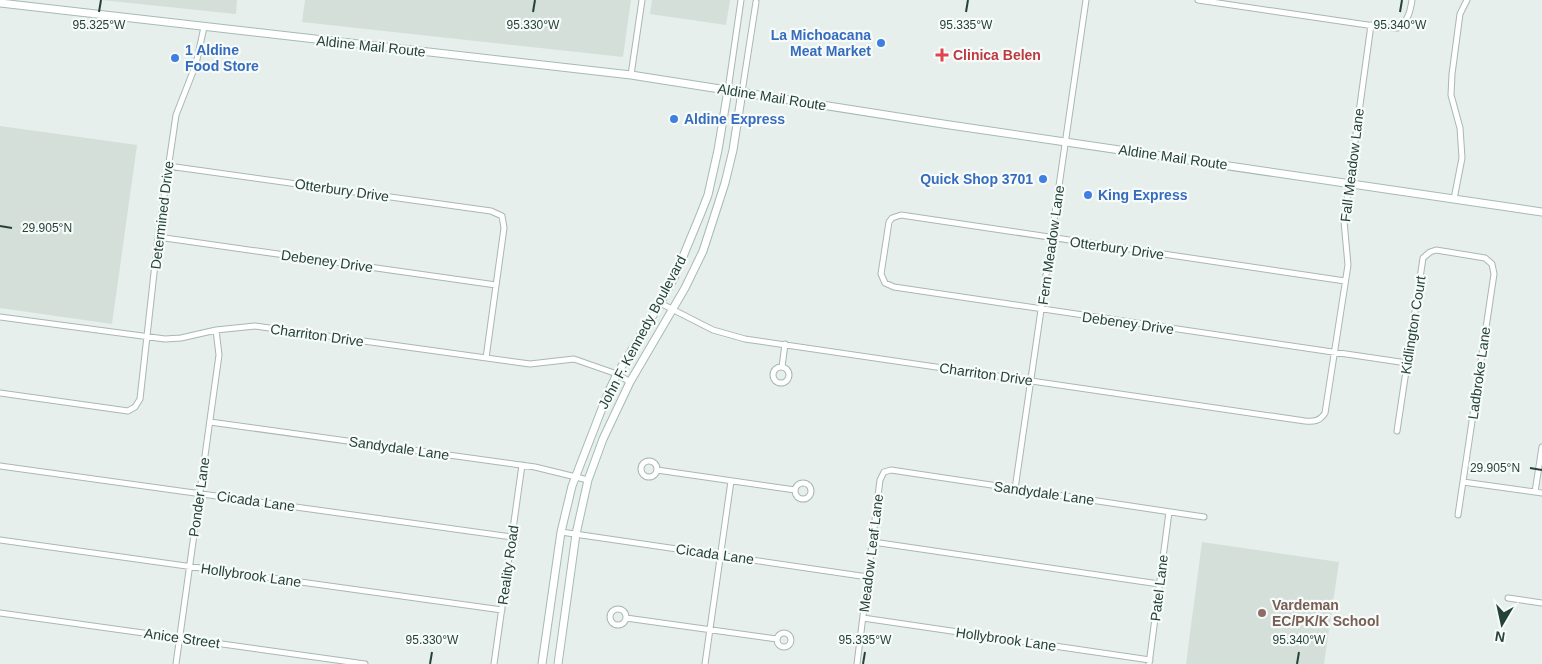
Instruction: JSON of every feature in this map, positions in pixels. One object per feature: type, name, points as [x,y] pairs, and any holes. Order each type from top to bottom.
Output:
[{"type":"main road","name":"Aldine Mail Route","points":[[0,3],[631,75],[943,124],[1542,212]]},
{"type":"main road","name":"John F. Kennedy Boulevard","points":[[542,664],[562,532],[575,477],[602,406],[617,374],[675,276],[707,198],[718,150],[728,90]]},
{"type":"main road","name":"John F. Kennedy Boulevard","points":[[558,664],[576,534],[588,480],[603,439],[630,382],[685,288],[703,250],[719,203],[733,150],[742,92]]},
{"type":"main road","points":[[707,198],[719,203]]},
{"type":"street","points":[[631,75],[642,0]]},
{"type":"street","name":"John F. Kennedy Boulevard","points":[[728,90],[741,0]]},
{"type":"street","name":"Fern Meadow Lane","points":[[1015,489],[1086,0]]},
{"type":"street","points":[[1198,0],[1398,28],[1410,16],[1412,0]]},
{"type":"street","points":[[1454,199],[1462,158],[1460,128],[1451,95],[1452,74],[1460,14],[1466,0]]},
{"type":"street","name":"John F. Kennedy Boulevard","points":[[742,92],[756,2]]},
{"type":"street","name":"Fall Meadow Lane","points":[[1318,420],[1325,413],[1345,281],[1348,253],[1344,221],[1371,25]]},
{"type":"street","name":"Determined Drive","points":[[0,393],[128,411],[135,407],[140,399],[158,237],[176,115],[196,64],[204,27]]},
{"type":"street","name":"Otterbury Drive","points":[[168,166],[491,211],[502,216],[504,228],[496,285]]},
{"type":"street","name":"Otterbury Drive","points":[[884,249],[889,222],[892,218],[900,215],[1345,281]]},
{"type":"street","name":"Debeney Drive","points":[[158,237],[496,285]]},
{"type":"street","name":"Debeney Drive","points":[[884,249],[882,279],[888,285],[1042,310],[1407,364]]},
{"type":"street","name":"Kidlington Court","points":[[1397,431],[1424,258],[1430,252],[1436,250],[1461,254]]},
{"type":"street","name":"Ladbroke Lane","points":[[1458,515],[1494,274],[1489,260],[1461,254]]},
{"type":"street","points":[[486,358],[496,285]]},
{"type":"street","name":"Charriton Drive","points":[[660,303],[713,330],[728,335],[1305,421],[1312,422],[1318,420]]},
{"type":"street","name":"Charriton Drive","points":[[0,317],[165,339],[181,338],[216,330],[255,326],[530,364],[574,359],[617,374],[630,382]]},
{"type":"street","name":"Ponder Lane","points":[[176,664],[219,355],[216,330]]},
{"type":"street","points":[[782,367],[785,344]]},
{"type":"street","name":"Sandydale Lane","points":[[210,422],[522,465],[588,480]]},
{"type":"street","points":[[1535,492],[1542,447]]},
{"type":"street","name":"Reality Road","points":[[494,664],[522,465]]},
{"type":"street","name":"Cicada Lane","points":[[0,466],[512,537]]},
{"type":"street","points":[[657,470],[795,490]]},
{"type":"street","name":"Sandydale Lane","points":[[884,472],[891,470],[1204,517]]},
{"type":"street","name":"Meadow Leaf Lane","points":[[857,664],[880,480],[884,472]]},
{"type":"street","points":[[705,664],[731,481]]},
{"type":"street","points":[[1463,482],[1542,493]]},
{"type":"street","name":"Patel Lane","points":[[1150,662],[1169,512]]},
{"type":"street","name":"Cicada Lane","points":[[562,532],[868,577]]},
{"type":"street","name":"Hollybrook Lane","points":[[0,540],[502,610]]},
{"type":"street","points":[[873,542],[1159,584]]},
{"type":"street","points":[[1508,598],[1542,603]]},
{"type":"street","name":"Anice Street","points":[[0,613],[365,664]]},
{"type":"street","points":[[626,618],[777,639]]},
{"type":"street","name":"Hollybrook Lane","points":[[863,618],[1150,662]]},
{"type":"shaded area","points":[[101,0],[237,0],[236,14]]},
{"type":"shaded area","points":[[305,0],[631,0],[623,57],[302,22]]},
{"type":"shaded area","points":[[652,0],[730,0],[726,25],[650,14]]},
{"type":"shaded area","points":[[0,126],[137,145],[112,324],[0,308]]},
{"type":"shaded area","name":"Vardeman EC/PK/K School","points":[[1202,542],[1339,562],[1324,664],[1186,664]]},
{"type":"place","name":"La Michoacana Meat Market","points":[[881,43]]},
{"type":"place","name":"Clinica Belen","points":[[942,55]]},
{"type":"place","name":"1 Aldine Food Store","points":[[175,58]]},
{"type":"place","name":"Aldine Express","points":[[674,119]]},
{"type":"place","name":"Quick Shop 3701","points":[[1043,179]]},
{"type":"place","name":"King Express","points":[[1088,195]]},
{"type":"place","name":"Vardeman EC/PK/K School","points":[[1262,613]]}]
